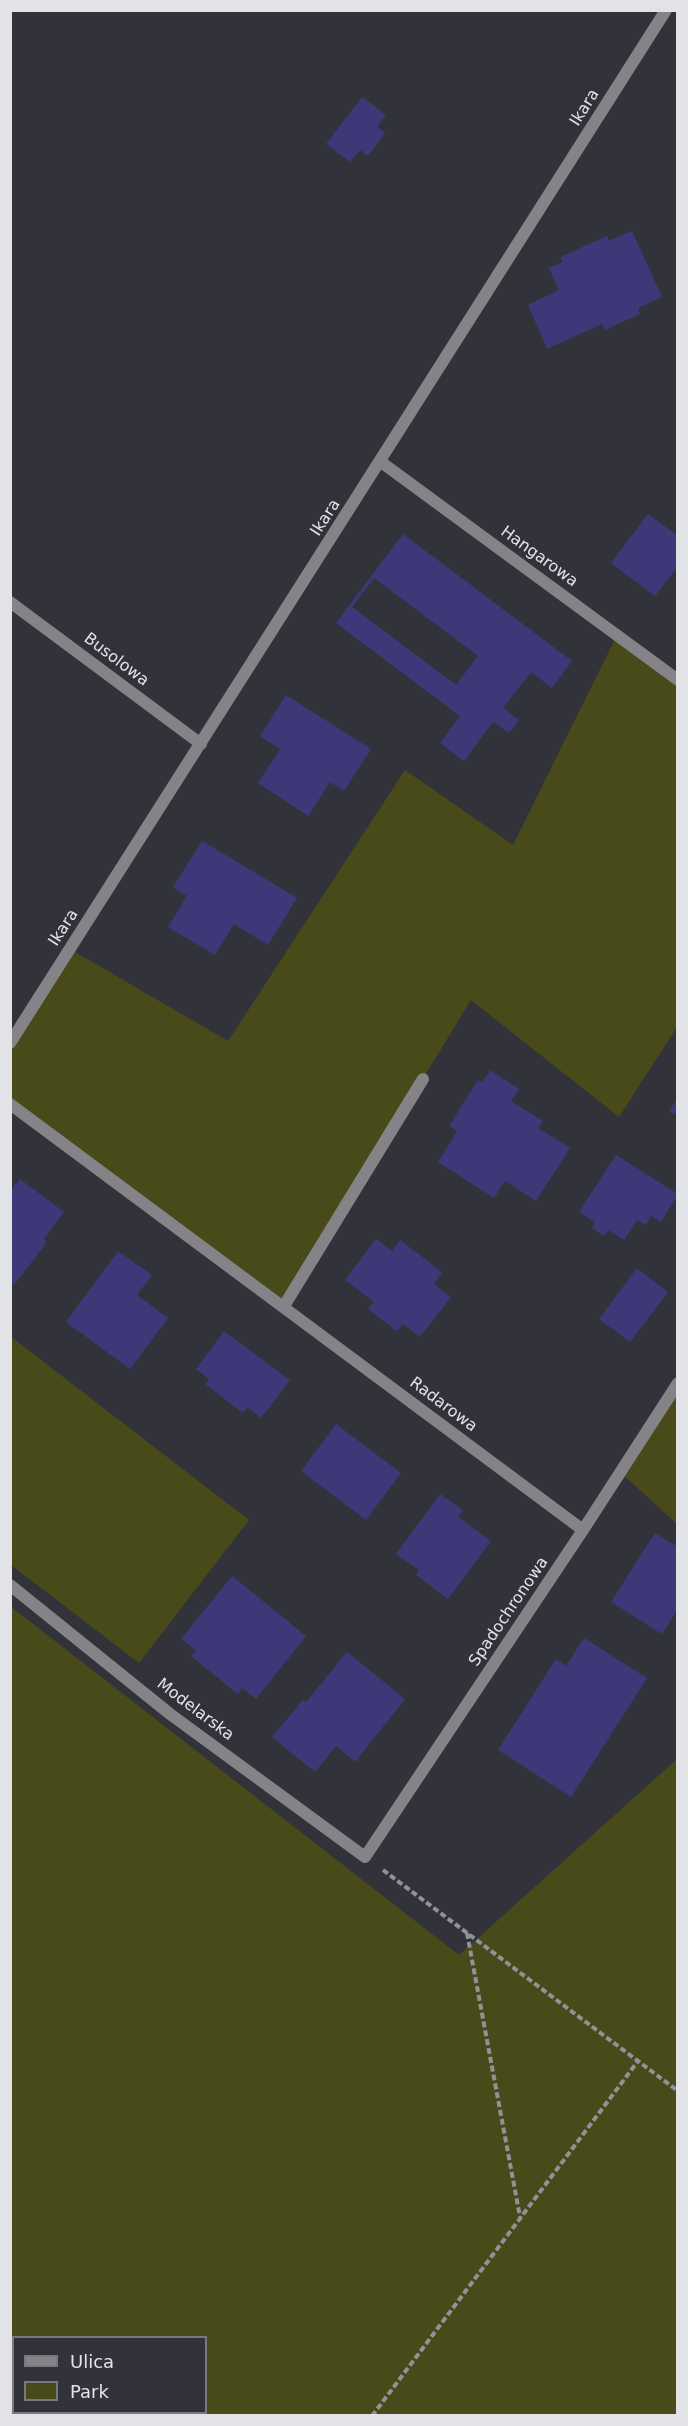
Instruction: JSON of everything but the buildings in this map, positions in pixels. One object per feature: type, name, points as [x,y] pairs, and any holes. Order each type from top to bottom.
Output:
[{"type":"street","name":"Ikara","points":[[10,1042],[381,462],[666,10]]},
{"type":"street","name":"Hangarowa","points":[[381,462],[678,680]]},
{"type":"street","name":"Busolowa","points":[[10,602],[201,744]]},
{"type":"street","points":[[284,1306],[423,1079]]},
{"type":"street","name":"Radarowa","points":[[10,1104],[583,1530]]},
{"type":"street","name":"Spadochronowa","points":[[365,1857],[678,1383]]},
{"type":"street","name":"Modelarska","points":[[10,1585],[170,1714],[365,1857]]},
{"type":"path","points":[[365,1857],[678,2091]]},
{"type":"path","points":[[467,1933],[520,2218]]},
{"type":"path","points":[[372,2415],[638,2061]]},
{"type":"green space","points":[[617,635],[677,680],[677,1027],[619,1117],[471,1000],[284,1306],[11,1104],[11,1043],[70,949],[228,1041],[405,770],[513,845]]},
{"type":"green space","points":[[10,1336],[249,1520],[139,1663],[11,1565]]},
{"type":"green space","points":[[677,1383],[677,1524],[620,1472]]},
{"type":"green space","points":[[10,1606],[459,1955],[677,1759],[677,2415],[11,2415]]}]
